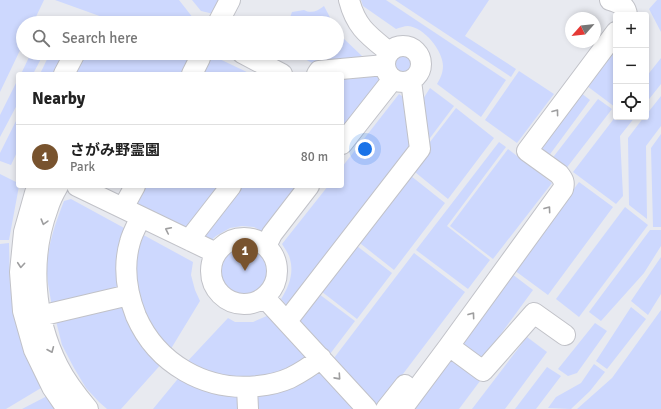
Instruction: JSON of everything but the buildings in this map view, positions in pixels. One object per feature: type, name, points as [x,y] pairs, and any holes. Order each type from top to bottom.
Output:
[{"type":"lane","points":[[222,16],[230,0]]},
{"type":"lane","points":[[287,321],[420,149],[395,69],[354,16],[349,0]]},
{"type":"lane","points":[[610,0],[619,2],[624,6],[627,12]]},
{"type":"lane","points":[[402,409],[563,189],[563,178],[527,150],[613,36]]},
{"type":"lane","points":[[65,72],[71,60]]},
{"type":"lane","points":[[255,60],[278,72]]},
{"type":"lane","points":[[318,72],[395,69]]},
{"type":"lane","points":[[344,141],[395,69]]},
{"type":"lane","points":[[37,188],[34,193],[24,232],[20,272],[23,311],[34,350],[52,387],[67,409]]},
{"type":"lane","points":[[57,188],[48,208],[40,234],[37,261],[37,288],[40,316],[58,367],[72,390],[88,409]]},
{"type":"lane","points":[[81,188],[216,254]]},
{"type":"lane","points":[[123,208],[134,188]]},
{"type":"lane","points":[[189,240],[229,188]]},
{"type":"lane","points":[[266,246],[272,234],[307,188]]},
{"type":"lane","points":[[141,217],[130,241],[126,262],[129,295],[140,325],[152,343],[172,364],[205,381],[226,386],[247,387],[269,385],[289,378],[308,368],[321,358]]},
{"type":"lane","points":[[243,237],[260,241],[272,253],[276,262],[276,281],[271,290],[257,301],[241,304],[233,302],[225,298],[217,289],[212,278],[212,261],[216,254],[227,242],[235,239],[243,237]]},
{"type":"lane","points":[[40,316],[129,295]]},
{"type":"lane","points":[[264,297],[367,409]]},
{"type":"lane","points":[[449,346],[483,371],[534,312],[565,335]]},
{"type":"lane","points":[[386,409],[430,354],[449,346]]},
{"type":"lane","points":[[247,387],[248,409]]},
{"type":"shaded area","points":[[0,0],[44,0],[36,16],[16,16],[16,59],[0,92]]},
{"type":"shaded area","points":[[55,0],[179,0],[192,16],[100,16]]},
{"type":"shaded area","points":[[192,0],[221,0],[214,14],[201,11]]},
{"type":"shaded area","points":[[361,0],[386,0],[506,80],[481,117],[437,84],[442,71],[442,60],[436,47],[426,35],[414,27],[408,26],[396,29],[363,6]]},
{"type":"shaded area","points":[[395,0],[489,0],[465,36],[516,69],[511,77]]},
{"type":"shaded area","points":[[657,0],[661,0],[661,32],[649,9]]},
{"type":"shaded area","points":[[324,6],[329,16],[291,16],[292,12],[304,10],[309,12]]},
{"type":"shaded area","points":[[344,39],[362,56],[357,62],[318,66],[306,60],[344,60]]},
{"type":"shaded area","points":[[403,50],[410,53],[416,62],[414,71],[405,77],[400,76],[392,70],[391,60],[398,52]]},
{"type":"shaded area","points":[[613,52],[613,106],[587,86]]},
{"type":"shaded area","points":[[661,58],[661,84],[649,99],[649,84],[649,73]]},
{"type":"shaded area","points":[[28,60],[40,60],[34,72],[22,72]]},
{"type":"shaded area","points":[[47,60],[63,60],[57,72],[41,72]]},
{"type":"shaded area","points":[[76,60],[188,60],[182,72],[70,72]]},
{"type":"shaded area","points":[[206,60],[222,60],[247,72],[200,72]]},
{"type":"shaded area","points":[[519,71],[554,94],[517,143],[485,120]]},
{"type":"shaded area","points":[[344,74],[382,74],[382,80],[344,128]]},
{"type":"shaded area","points":[[16,83],[16,107],[0,137],[0,115]]},
{"type":"shaded area","points":[[430,88],[454,106],[427,142],[418,107]]},
{"type":"shaded area","points":[[576,89],[590,100],[548,157],[534,147]]},
{"type":"shaded area","points":[[399,94],[406,99],[415,149],[290,309],[281,299],[291,275],[291,264],[289,257],[282,244],[326,188],[344,188],[344,164]]},
{"type":"shaded area","points":[[661,96],[661,126],[646,146],[647,219],[629,205],[628,138],[642,120],[649,120],[649,111]]},
{"type":"shaded area","points":[[598,99],[612,109],[565,170],[551,160]]},
{"type":"shaded area","points":[[456,108],[494,138],[448,199],[410,168]]},
{"type":"shaded area","points":[[613,120],[633,120],[620,136],[623,196],[616,204],[573,172]]},
{"type":"shaded area","points":[[16,121],[16,154],[11,165],[0,161],[0,153]]},
{"type":"shaded area","points":[[661,134],[661,227],[653,227],[651,148]]},
{"type":"shaded area","points":[[499,142],[506,147],[447,226],[490,260],[468,289],[416,250]]},
{"type":"shaded area","points":[[508,149],[552,183],[493,259],[450,226]]},
{"type":"shaded area","points":[[406,172],[445,203],[394,270],[356,240]]},
{"type":"shaded area","points":[[0,174],[16,182],[16,188],[19,188],[9,240],[0,240]]},
{"type":"shaded area","points":[[579,182],[613,207],[548,295],[514,270]]},
{"type":"shaded area","points":[[141,188],[218,188],[187,229],[133,205]]},
{"type":"shaded area","points":[[235,188],[297,188],[263,232],[254,227],[242,226],[230,228],[216,236],[207,244],[198,237]]},
{"type":"shaded area","points":[[71,199],[126,229],[121,293],[52,309],[47,276],[48,253],[64,201]]},
{"type":"shaded area","points":[[625,207],[648,225],[579,317],[556,299]]},
{"type":"shaded area","points":[[650,230],[661,230],[661,246],[644,273],[601,321],[589,312]]},
{"type":"shaded area","points":[[138,232],[193,262],[191,275],[200,301],[169,352],[142,314],[132,273]]},
{"type":"shaded area","points":[[244,242],[255,244],[265,250],[271,260],[273,271],[271,282],[265,292],[255,298],[244,300],[233,298],[223,292],[217,282],[215,271],[217,260],[223,250],[233,244]]},
{"type":"shaded area","points":[[9,243],[10,286],[15,317],[46,385],[6,409],[0,409],[0,244]]},
{"type":"shaded area","points":[[353,243],[392,273],[357,319],[317,288]]},
{"type":"shaded area","points":[[414,253],[465,292],[378,407],[334,358]]},
{"type":"shaded area","points":[[661,257],[661,294],[648,315],[631,301]]},
{"type":"shaded area","points":[[512,274],[533,290],[482,360],[459,343]]},
{"type":"shaded area","points":[[315,291],[355,321],[330,354],[297,317]]},
{"type":"shaded area","points":[[125,302],[164,361],[121,409],[107,409],[86,388],[74,368],[62,345],[55,317]]},
{"type":"shaded area","points":[[631,307],[646,319],[607,369],[596,361]]},
{"type":"shaded area","points":[[661,310],[661,409],[577,409],[612,378]]},
{"type":"shaded area","points":[[269,315],[311,360],[249,383],[185,364],[228,318],[235,322],[253,322]]},
{"type":"shaded area","points":[[595,323],[607,331],[577,373],[568,376],[558,369]]},
{"type":"shaded area","points":[[527,337],[547,352],[505,409],[472,409]]},
{"type":"shaded area","points":[[451,359],[480,381],[459,409],[412,409]]},
{"type":"shaded area","points":[[594,364],[605,372],[590,391],[571,409],[548,408],[556,397],[581,383]]},
{"type":"shaded area","points":[[318,367],[357,409],[252,409],[252,393]]},
{"type":"shaded area","points":[[547,367],[561,376],[536,409],[515,409]]},
{"type":"shaded area","points":[[181,375],[242,393],[242,409],[153,409]]},
{"type":"shaded area","points":[[51,394],[62,409],[22,409]]},
{"type":"place","name":"さがみ野霊園","points":[[245,271]]}]
